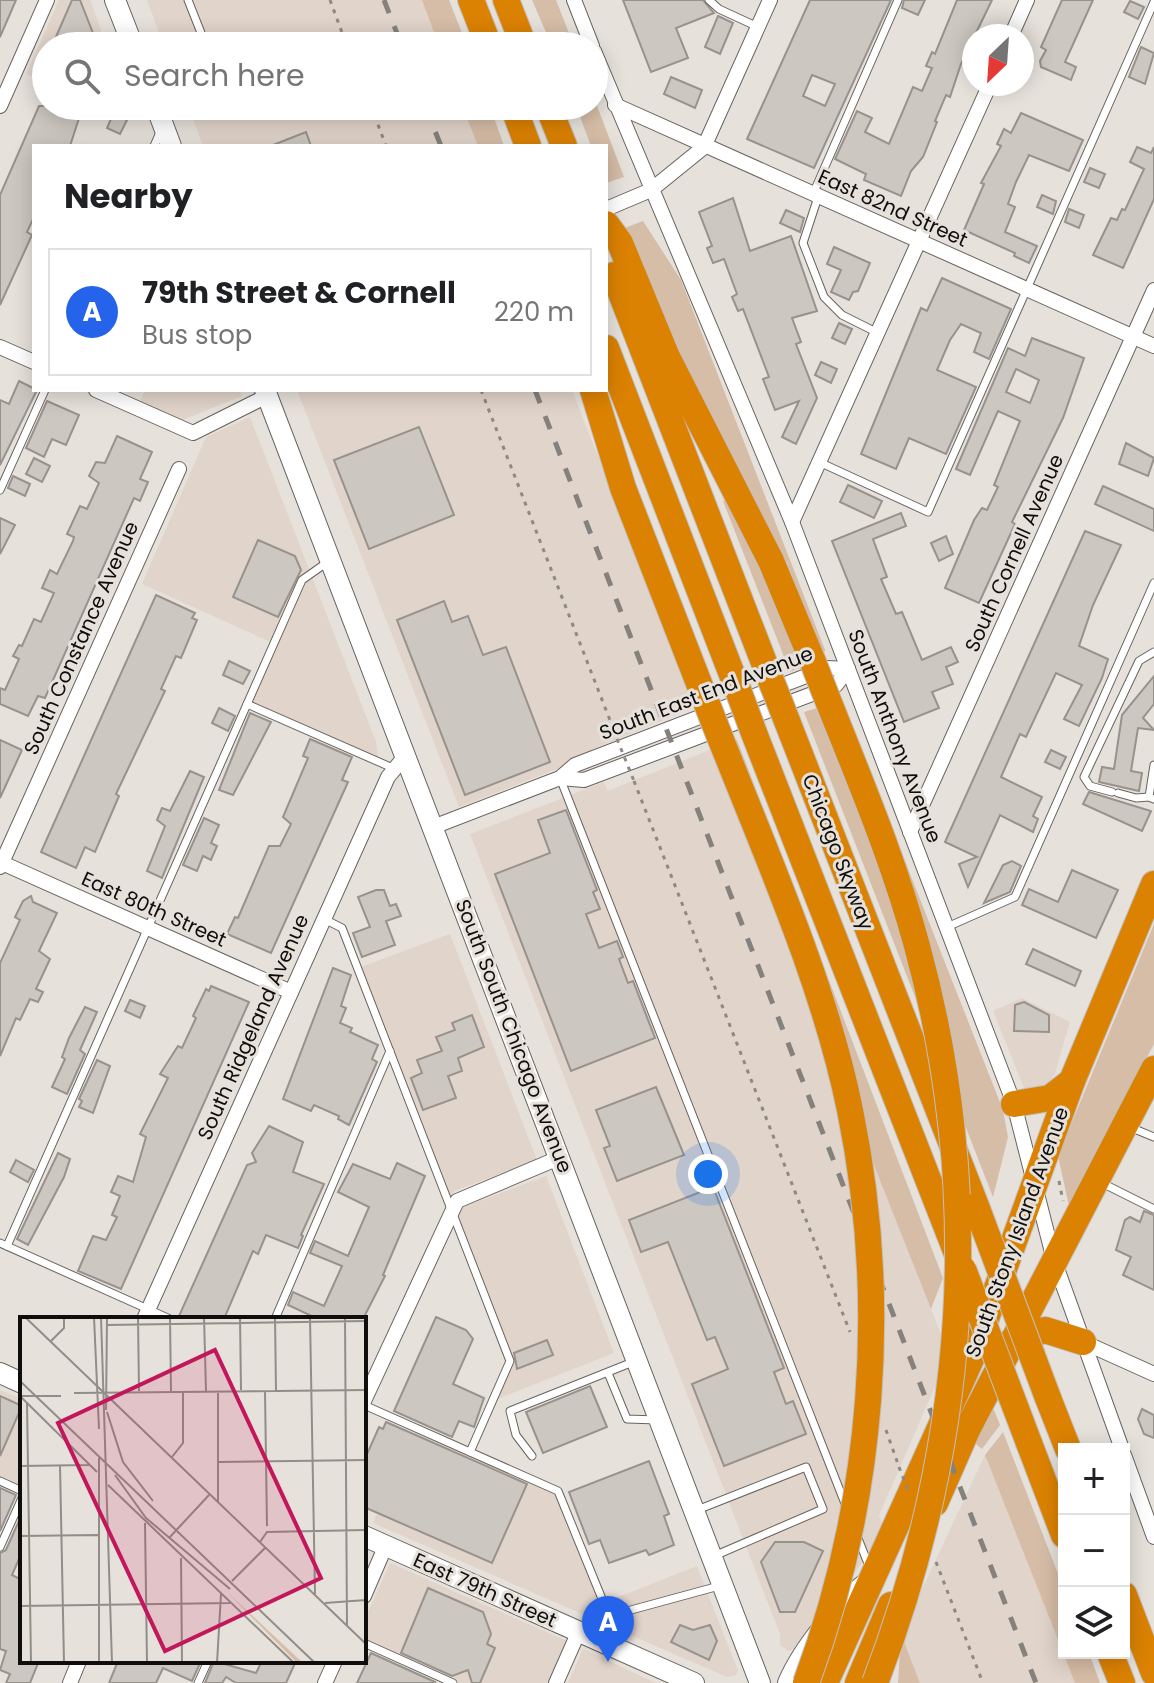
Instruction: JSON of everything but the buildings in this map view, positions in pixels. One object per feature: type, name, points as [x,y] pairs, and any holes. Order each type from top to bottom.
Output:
[{"type":"highway","points":[[471,0],[484,32]]},
{"type":"highway","points":[[506,0],[519,32]]},
{"type":"highway","points":[[518,120],[527,144]]},
{"type":"highway","points":[[554,120],[563,144]]},
{"type":"highway","points":[[611,241],[771,561],[813,662],[917,944],[946,1080],[959,1213],[955,1354],[934,1494],[910,1588],[877,1683]]},
{"type":"highway","name":"Chicago Skyway","points":[[611,241],[770,678],[1066,1443]]},
{"type":"highway","name":"Chicago Skyway","points":[[608,353],[1058,1519]]},
{"type":"highway","points":[[594,392],[623,488],[814,985],[846,1095],[862,1183],[870,1264],[872,1346],[860,1478],[839,1581],[806,1683]]},
{"type":"highway","name":"South Stony Island Avenue","points":[[825,1683],[972,1357],[1072,1081],[1154,884]]},
{"type":"highway","name":"South Stony Island Avenue","points":[[858,1683],[967,1430],[1154,1069]]},
{"type":"highway","points":[[1014,1104],[1050,1098],[1072,1081]]},
{"type":"highway","points":[[1013,1340],[1045,1330],[1083,1342]]},
{"type":"highway","points":[[1130,1611],[1154,1673]]},
{"type":"highway","points":[[1112,1659],[1122,1683]]},
{"type":"main road","points":[[115,0],[128,32]]},
{"type":"main road","points":[[162,120],[170,144]]},
{"type":"main road","name":"South South Chicago Avenue","points":[[266,393],[330,560],[400,762],[433,827],[697,1510],[760,1683]]},
{"type":"main road","points":[[0,1373],[20,1382]]},
{"type":"main road","name":"East 79th Street","points":[[366,1537],[694,1683]]},
{"type":"main road","name":"South Stony Island Avenue","points":[[788,1683],[794,1668],[851,1594],[873,1578]]},
{"type":"main road","name":"South Stony Island Avenue","points":[[877,1683],[884,1621]]},
{"type":"street","points":[[33,32],[47,0]]},
{"type":"street","name":"South Anthony Avenue","points":[[574,0],[587,32]]},
{"type":"street","points":[[608,208],[651,190],[704,147],[770,0]]},
{"type":"street","points":[[1016,24],[1027,0]]},
{"type":"street","points":[[0,106],[32,34]]},
{"type":"street","name":"South Anthony Avenue","points":[[608,87],[792,522],[1014,1104],[1054,1260],[1120,1443]]},
{"type":"street","points":[[792,522],[985,96]]},
{"type":"street","name":"East 82nd Street","points":[[615,105],[1154,346]]},
{"type":"street","name":"South Cornell Avenue","points":[[910,832],[1154,290]]},
{"type":"street","points":[[0,347],[32,361]]},
{"type":"street","points":[[100,392],[193,433],[266,393]]},
{"type":"street","name":"South Constance Avenue","points":[[1,864],[179,469]]},
{"type":"street","name":"South East End Avenue","points":[[433,827],[560,778],[584,780],[836,685],[848,669]]},
{"type":"street","name":"South Ridgeland Avenue","points":[[146,1314],[324,919],[400,762]]},
{"type":"street","name":"East 80th Street","points":[[1,864],[291,992]]},
{"type":"street","points":[[366,1399],[457,1201],[561,1157]]},
{"type":"street","points":[[1083,1342],[1154,1374]]},
{"type":"street","points":[[1130,1471],[1154,1537]]},
{"type":"street","points":[[366,1591],[386,1545]]},
{"type":"street","points":[[556,1683],[579,1631]]},
{"type":"street","points":[[70,1683],[78,1663]]},
{"type":"street","points":[[325,1683],[334,1663]]},
{"type":"lane","points":[[188,0],[201,32]]},
{"type":"lane","points":[[709,0],[719,9],[758,27]]},
{"type":"lane","points":[[878,333],[842,315],[824,297],[803,243],[816,196],[898,0]]},
{"type":"lane","points":[[819,462],[928,512],[1154,2]]},
{"type":"lane","points":[[154,144],[159,120]]},
{"type":"lane","points":[[0,490],[44,392]]},
{"type":"lane","points":[[146,1314],[3,1245],[302,580],[330,560]]},
{"type":"lane","points":[[946,927],[1015,897],[1154,583]]},
{"type":"lane","points":[[1154,652],[1139,661],[1084,777],[1090,786],[1136,798],[1152,798],[1154,765]]},
{"type":"lane","points":[[247,704],[400,762]]},
{"type":"lane","points":[[560,778],[873,1578]]},
{"type":"lane","points":[[324,919],[342,928],[510,1361],[470,1452]]},
{"type":"lane","points":[[276,1317],[390,1051]]},
{"type":"lane","points":[[1126,1125],[1154,1137]]},
{"type":"lane","points":[[1097,1180],[1154,1209]]},
{"type":"lane","points":[[532,1456],[516,1435],[510,1411],[639,1359]]},
{"type":"lane","points":[[608,1373],[627,1419],[662,1420]]},
{"type":"lane","points":[[366,1404],[558,1491],[609,1616],[599,1640]]},
{"type":"lane","points":[[697,1510],[806,1467],[823,1509],[714,1556]]},
{"type":"lane","points":[[0,1481],[20,1490]]},
{"type":"lane","points":[[0,1547],[20,1502]]},
{"type":"lane","points":[[609,1616],[724,1584]]},
{"type":"lane","points":[[366,1644],[453,1683]]},
{"type":"lane","points":[[198,1683],[207,1663]]},
{"type":"path","points":[[330,0],[342,32]]},
{"type":"path","points":[[376,120],[385,144]]},
{"type":"path","points":[[482,392],[852,1337]]},
{"type":"path","points":[[1057,1173],[1066,1213]]},
{"type":"path","points":[[883,1423],[899,1467]]},
{"type":"path","points":[[935,1558],[983,1683]]},
{"type":"shaded area","points":[[59,0],[90,0],[102,32],[45,32]]},
{"type":"shaded area","points":[[147,0],[422,0],[434,32],[159,32]]},
{"type":"shaded area","points":[[422,0],[449,0],[462,32],[434,32]]},
{"type":"shaded area","points":[[532,0],[556,0],[569,32],[546,32]]},
{"type":"shaded area","points":[[32,61],[32,76],[26,74]]},
{"type":"shaded area","points":[[193,120],[468,120],[477,144],[202,144]]},
{"type":"shaded area","points":[[468,120],[495,120],[503,144],[477,144]]},
{"type":"shaded area","points":[[581,120],[602,120],[624,177],[608,182],[608,144],[590,144]]},
{"type":"shaded area","points":[[643,221],[681,280],[825,650],[823,658],[787,562],[784,563],[683,368],[622,229]]},
{"type":"shaded area","points":[[144,392],[240,392],[242,396],[180,421],[140,402]]},
{"type":"shaded area","points":[[298,392],[573,392],[696,707],[592,749],[593,755],[459,807]]},
{"type":"shaded area","points":[[250,417],[376,742],[379,764],[247,704],[273,643],[142,584],[206,437]]},
{"type":"shaded area","points":[[727,499],[762,565],[803,667],[790,672],[723,501]]},
{"type":"shaded area","points":[[842,701],[1003,1110],[1008,1137],[993,1197],[804,712]]},
{"type":"shaded area","points":[[737,740],[943,1278],[931,1309],[868,1150],[733,741]]},
{"type":"shaded area","points":[[712,749],[949,1355],[879,1515],[883,1527],[872,1549],[801,1646],[789,1651],[780,1645],[780,1634],[470,834],[604,782],[608,791]]},
{"type":"shaded area","points":[[1154,924],[1154,1044],[1069,1206],[1058,1156]]},
{"type":"shaded area","points":[[450,934],[537,1160],[454,1191],[448,1201],[358,968]]},
{"type":"shaded area","points":[[1022,998],[1070,1022],[1055,1073],[1046,1090],[1033,1094],[1024,1088],[993,1011]]},
{"type":"shaded area","points":[[546,1176],[614,1353],[492,1401],[510,1361],[456,1222],[461,1208]]},
{"type":"shaded area","points":[[0,1390],[20,1398],[20,1490],[0,1481]]},
{"type":"shaded area","points":[[992,1405],[1000,1425],[982,1449],[975,1443]]},
{"type":"shaded area","points":[[416,1428],[558,1491],[603,1603],[697,1566],[738,1671],[736,1675],[727,1677],[373,1523]]},
{"type":"shaded area","points":[[1003,1432],[1058,1574],[1058,1640],[985,1455]]},
{"type":"shaded area","points":[[985,1455],[1058,1640],[1058,1659],[1066,1659],[1075,1683],[920,1683],[901,1634]]},
{"type":"shaded area","points":[[390,1563],[567,1641],[548,1683],[453,1683],[366,1644],[366,1617]]},
{"type":"shaded area","points":[[901,1634],[920,1683],[898,1683]]},
{"type":"shaded area","points":[[583,1649],[656,1683],[568,1683]]},
{"type":"shaded area","points":[[1066,1659],[1091,1659],[1100,1683],[1075,1683]]},
{"type":"railway","points":[[384,0],[397,32]]},
{"type":"railway","points":[[431,120],[440,144]]},
{"type":"railway","points":[[536,392],[1036,1683]]},
{"type":"place","name":"79th Street & Cornell","points":[[608,1662]]}]
